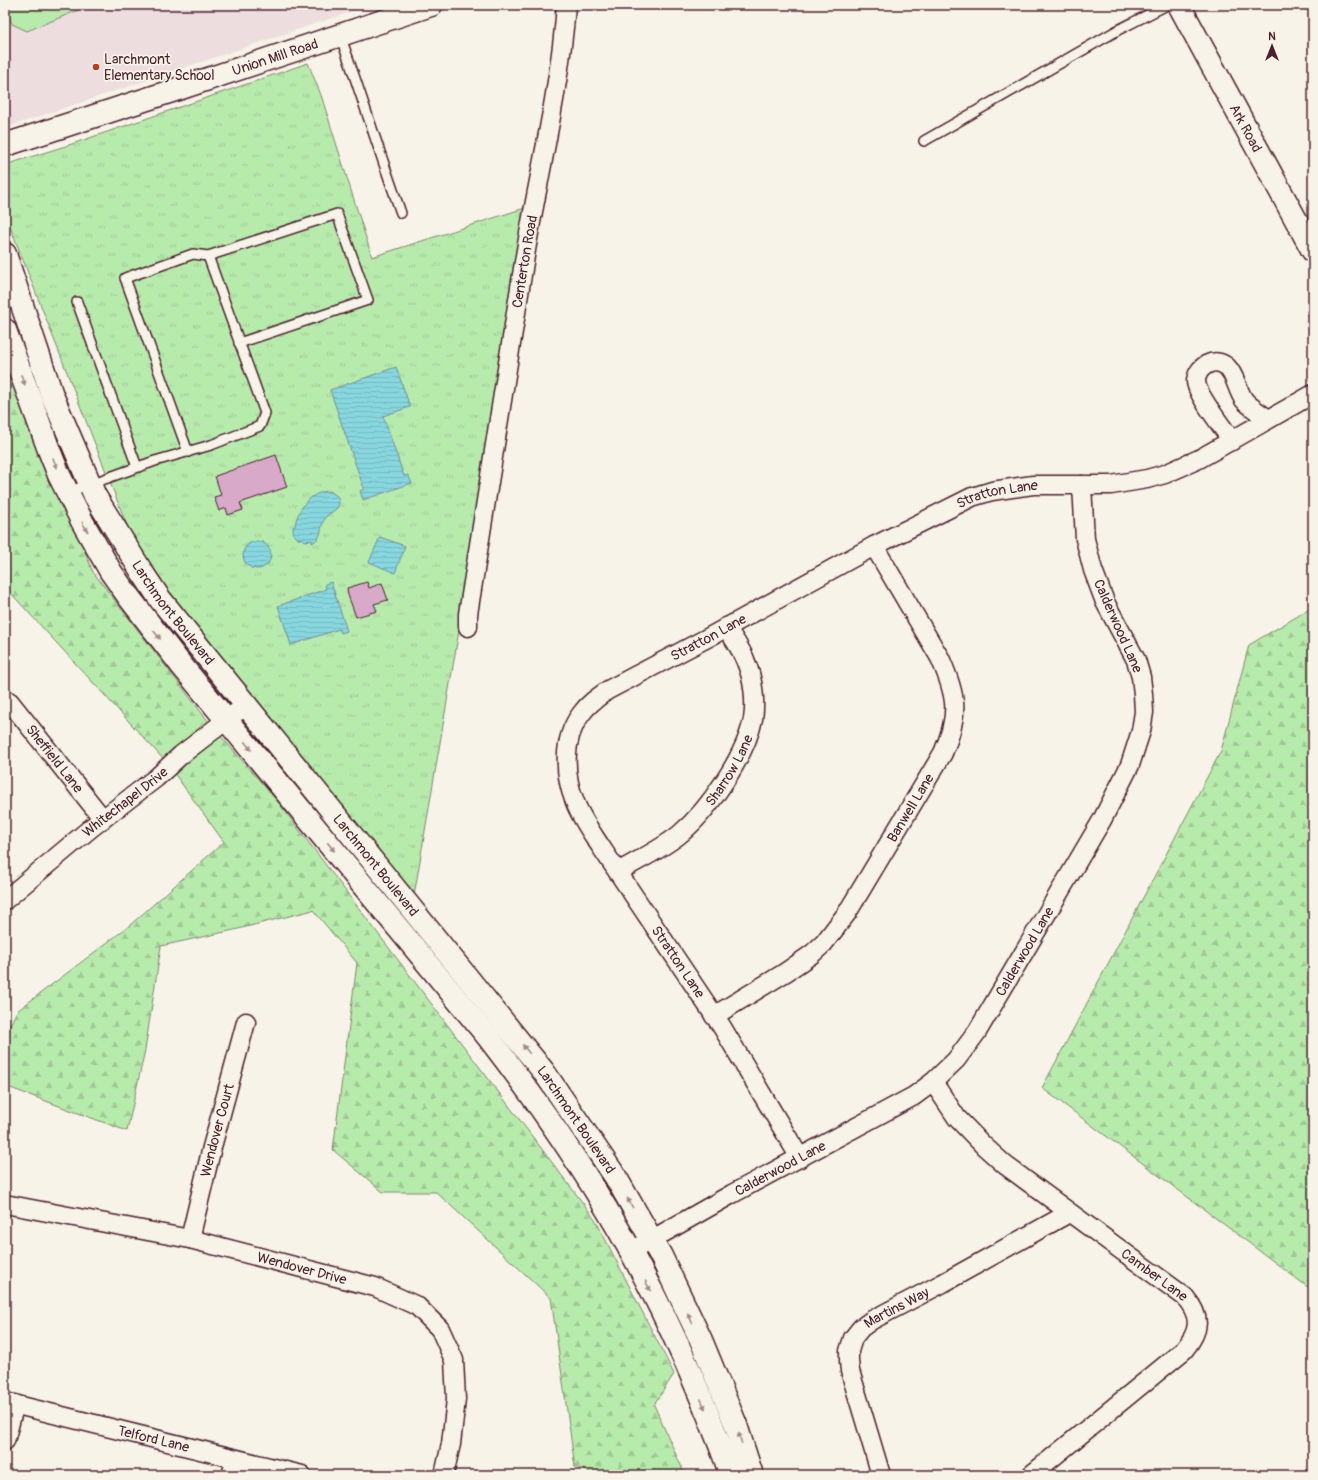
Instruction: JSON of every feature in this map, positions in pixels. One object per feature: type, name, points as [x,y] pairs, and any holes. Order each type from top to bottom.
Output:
[{"type":"street","name":"Union Mill Road","points":[[5,145],[431,5]]},
{"type":"street","name":"Centerton Road","points":[[468,627],[468,614],[525,256],[555,93],[566,5]]},
{"type":"street","name":"Ark Road","points":[[1179,5],[1313,251]]},
{"type":"street","name":"Larchmont Boulevard","points":[[5,254],[52,395],[95,496],[160,599],[544,1072],[615,1176],[661,1256],[701,1340],[736,1425],[752,1475]]},
{"type":"street","name":"Larchmont Boulevard","points":[[5,330],[49,450],[83,523],[112,572],[150,625],[428,962],[509,1064],[566,1146],[620,1233],[682,1355],[709,1417],[730,1475]]},
{"type":"street","points":[[1232,441],[1198,391],[1196,381],[1198,372],[1204,365],[1212,362],[1220,363],[1227,368],[1245,401],[1268,419]]},
{"type":"street","name":"Stratton Lane","points":[[800,1158],[722,1027],[583,819],[575,803],[569,786],[567,749],[572,731],[580,715],[593,701],[608,690],[874,546],[965,500],[992,491],[1033,485],[1111,485],[1147,479],[1170,472],[1199,459],[1232,441],[1313,394]]},
{"type":"street","name":"Calderwood Lane","points":[[630,1252],[914,1096],[933,1082],[956,1060],[985,1019],[1102,820],[1130,765],[1141,730],[1144,712],[1141,677],[1136,660],[1105,602],[1093,570],[1085,539],[1082,485]]},
{"type":"street","name":"Banwell Lane","points":[[714,1016],[786,972],[812,954],[828,938],[847,913],[943,753],[948,740],[955,713],[946,671],[940,658],[874,546]]},
{"type":"street","name":"Sharrow Lane","points":[[618,872],[680,834],[698,816],[735,763],[747,740],[753,718],[752,684],[746,661],[726,627]]},
{"type":"street","name":"Sheffield Lane","points":[[5,699],[10,702],[103,819]]},
{"type":"street","name":"Whitechapel Drive","points":[[5,900],[103,819],[156,778],[181,755],[246,705]]},
{"type":"street","name":"Wendover Court","points":[[190,1239],[212,1147],[246,1022]]},
{"type":"street","name":"Camber Lane","points":[[933,1082],[957,1118],[1005,1165],[1185,1297],[1193,1306],[1197,1316],[1197,1328],[1192,1340],[1184,1350],[1031,1475]]},
{"type":"street","name":"Wendover Drive","points":[[5,1204],[190,1239],[375,1287],[417,1306],[440,1329],[454,1360],[456,1399],[451,1444],[444,1475]]},
{"type":"street","name":"Martins Way","points":[[881,1475],[850,1371],[848,1361],[853,1338],[861,1328],[872,1320],[1069,1213]]},
{"type":"street","points":[[5,1441],[10,1403]]},
{"type":"street","name":"Telford Lane","points":[[10,1403],[234,1467],[302,1475]]},
{"type":"lane","points":[[924,141],[1118,30],[1167,5]]},
{"type":"lane","points":[[340,35],[401,213]]},
{"type":"lane","points":[[188,452],[125,278],[193,254],[208,256],[337,214],[368,300],[239,343]]},
{"type":"lane","points":[[68,492],[137,467],[211,445],[260,426],[265,413],[208,256]]},
{"type":"lane","points":[[77,302],[137,467]]},
{"type":"shaded area","name":"Larchmont Elementary School","points":[[5,5],[371,5],[5,128]]},
{"type":"green space","points":[[5,5],[91,5],[27,31],[12,24]]},
{"type":"green space","points":[[308,63],[321,95],[372,257],[531,206],[414,896],[137,551],[5,214],[5,165],[75,143]]},
{"type":"green space","points":[[5,352],[93,572],[208,721],[278,802],[595,1219],[674,1374],[654,1405],[685,1475],[598,1475],[575,1467],[551,1298],[436,1192],[383,1192],[333,1150],[357,963],[313,910],[234,930],[161,946],[145,1050],[127,1131],[5,1086],[5,1035],[17,1011],[129,926],[224,842],[166,762],[7,589],[5,589]]},
{"type":"green space","points":[[1313,607],[1313,1291],[1042,1088],[1221,751],[1249,645]]},
{"type":"water","points":[[396,367],[410,407],[383,416],[404,476],[408,475],[412,483],[363,500],[360,491],[364,489],[330,390]]},
{"type":"water","points":[[330,491],[337,496],[339,505],[325,518],[320,535],[316,541],[312,543],[312,540],[305,541],[300,538],[299,540],[293,534],[293,527],[295,526],[302,507],[317,494]]},
{"type":"water","points":[[380,537],[405,546],[395,573],[369,562]]},
{"type":"water","points":[[257,541],[267,545],[271,555],[267,565],[257,569],[247,565],[243,555],[247,545]]},
{"type":"water","points":[[331,582],[347,631],[341,633],[339,629],[291,645],[278,606],[326,589],[325,584]]},
{"type":"building","points":[[276,455],[287,487],[240,503],[243,510],[228,515],[226,508],[219,511],[214,497],[221,495],[215,476]]},
{"type":"building","points":[[367,582],[369,588],[382,583],[388,600],[374,604],[377,611],[356,617],[347,588]]},
{"type":"place","name":"Larchmont Elementary School","points":[[96,67]]}]
